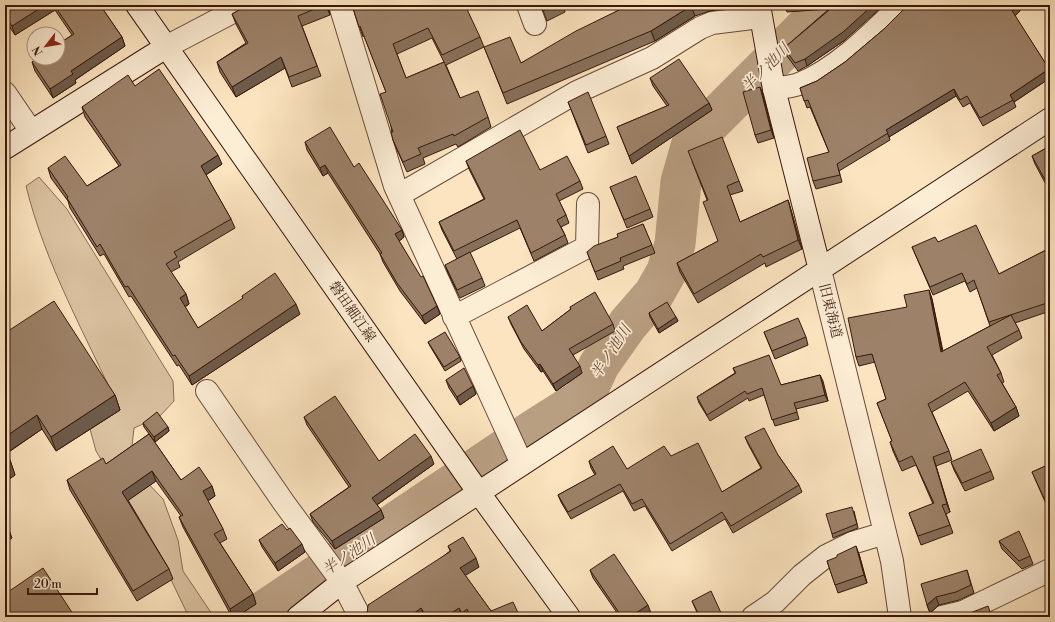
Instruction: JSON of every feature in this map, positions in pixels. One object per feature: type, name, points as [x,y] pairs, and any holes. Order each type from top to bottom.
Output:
[{"type":"street","name":"磐田細江線","points":[[137,5],[479,493],[569,617]]},
{"type":"street","points":[[5,148],[166,47],[246,5]]},
{"type":"street","points":[[340,5],[399,195],[522,464]]},
{"type":"street","points":[[774,89],[798,84],[823,71],[848,53],[901,5]]},
{"type":"street","points":[[399,195],[577,92],[641,64],[700,28],[712,23],[760,11]]},
{"type":"street","name":"旧東海道","points":[[760,11],[774,89],[892,561],[900,617]]},
{"type":"street","points":[[5,94],[31,131]]},
{"type":"street","points":[[298,617],[342,582],[1050,119]]},
{"type":"street","points":[[454,317],[587,247],[588,204]]},
{"type":"street","points":[[207,391],[284,503],[342,582],[360,617]]},
{"type":"street","points":[[753,617],[775,602],[802,575],[826,556],[852,543],[885,533]]},
{"type":"street","points":[[942,617],[963,612],[1050,570]]},
{"type":"shaded area","points":[[39,177],[67,209],[173,381],[174,401],[159,417],[134,428],[131,455],[140,475],[163,499],[178,540],[183,571],[214,617],[192,617],[187,613],[162,561],[96,451],[90,429],[120,410],[67,300],[44,244],[26,186]]},
{"type":"building","points":[[5,5],[45,5],[12,26],[5,16]]},
{"type":"building","points":[[54,5],[100,5],[122,37],[71,71],[73,74],[50,89],[35,66],[66,66],[66,39],[74,34]]},
{"type":"building","points":[[248,5],[324,5],[298,16],[317,66],[289,77],[281,57],[232,87],[217,62],[248,43],[232,14]]},
{"type":"building","points":[[352,5],[465,5],[480,37],[442,55],[428,28],[393,44],[406,78],[444,62],[460,98],[478,91],[488,117],[454,136],[453,134],[418,148],[421,154],[403,162],[393,140],[391,132],[393,132],[380,94],[386,92],[360,26],[359,27]]},
{"type":"building","points":[[541,5],[555,5],[543,11]]},
{"type":"building","points":[[617,5],[695,5],[651,31],[503,93],[484,47],[510,37],[521,63],[576,31],[619,10]]},
{"type":"building","points":[[835,5],[873,5],[843,32],[805,59],[795,63],[784,48]]},
{"type":"building","points":[[908,5],[1016,5],[1011,9],[1049,69],[1010,95],[1013,100],[980,118],[967,96],[960,100],[954,89],[886,130],[888,133],[837,164],[840,175],[813,181],[807,158],[829,152],[808,100],[804,101],[800,88],[817,81],[845,62],[884,29]]},
{"type":"building","points":[[679,59],[709,103],[629,156],[617,127],[669,105],[650,78]]},
{"type":"building","points":[[159,69],[218,155],[201,166],[231,219],[174,252],[177,257],[166,264],[186,294],[180,298],[198,328],[243,298],[242,296],[275,273],[296,304],[189,376],[175,355],[173,356],[128,286],[125,287],[100,244],[97,247],[67,198],[68,197],[48,168],[65,156],[87,186],[121,165],[82,107],[128,75],[135,86]]},
{"type":"building","points":[[760,87],[771,130],[755,135],[743,92]]},
{"type":"building","points":[[588,92],[606,136],[586,145],[568,102]]},
{"type":"building","points":[[330,127],[354,167],[359,163],[402,230],[395,234],[421,277],[423,276],[437,306],[422,316],[397,283],[380,254],[382,253],[325,165],[320,168],[305,142]]},
{"type":"building","points":[[520,130],[540,170],[567,156],[580,181],[556,194],[566,215],[557,220],[565,235],[531,253],[517,220],[454,251],[439,222],[485,199],[466,161]]},
{"type":"building","points":[[722,137],[739,181],[727,186],[740,222],[788,200],[798,240],[763,257],[761,254],[694,294],[677,263],[718,241],[703,202],[708,200],[688,151]]},
{"type":"building","points":[[1050,146],[1050,189],[1032,156]]},
{"type":"building","points":[[636,176],[650,209],[624,220],[610,187]]},
{"type":"building","points":[[643,224],[652,245],[620,258],[621,261],[595,272],[587,252],[594,246],[618,237],[617,234]]},
{"type":"building","points":[[976,225],[999,274],[1050,248],[1050,302],[989,322],[974,280],[967,284],[962,273],[930,287],[912,247],[935,237],[938,242]]},
{"type":"building","points":[[470,252],[482,278],[457,290],[445,265]]},
{"type":"building","points":[[929,290],[941,352],[1011,315],[1019,330],[987,347],[1001,373],[997,375],[1016,407],[991,423],[965,382],[928,404],[949,451],[933,457],[947,504],[942,505],[950,525],[918,536],[909,513],[934,503],[912,456],[899,462],[890,442],[892,441],[877,403],[886,399],[872,354],[856,357],[848,318],[907,307],[904,295]]},
{"type":"building","points":[[595,292],[613,324],[569,349],[580,366],[553,384],[540,364],[538,365],[521,342],[508,317],[527,305],[542,331],[571,309],[570,307]]},
{"type":"building","points":[[54,301],[115,395],[51,437],[37,415],[5,437],[5,333]]},
{"type":"building","points":[[667,302],[676,317],[658,329],[649,313]]},
{"type":"building","points":[[798,318],[806,337],[772,351],[764,332]]},
{"type":"building","points":[[445,332],[460,357],[444,367],[428,342]]},
{"type":"building","points":[[769,355],[781,385],[820,375],[825,395],[794,403],[797,412],[772,420],[762,388],[747,394],[745,391],[707,415],[697,397],[736,373],[733,368]]},
{"type":"building","points":[[464,368],[473,386],[457,397],[446,380]]},
{"type":"building","points":[[335,396],[379,461],[415,434],[431,456],[372,498],[381,510],[332,541],[310,514],[351,486],[304,417]]},
{"type":"building","points":[[157,412],[168,427],[154,437],[143,423]]},
{"type":"building","points":[[764,428],[778,455],[799,485],[731,526],[722,512],[670,544],[642,499],[632,504],[620,484],[568,512],[558,495],[596,474],[589,461],[613,446],[627,469],[664,446],[671,456],[698,443],[722,492],[762,468],[745,437]]},
{"type":"building","points":[[149,434],[181,480],[199,467],[212,486],[203,491],[223,529],[214,534],[253,594],[230,609],[179,517],[183,515],[152,471],[122,492],[169,569],[133,591],[67,480],[103,458],[106,464]]},
{"type":"building","points":[[981,449],[991,471],[962,483],[951,462]]},
{"type":"building","points":[[5,453],[10,460],[5,464]]},
{"type":"building","points":[[1050,464],[1050,511],[1032,472]]},
{"type":"building","points":[[852,507],[857,524],[832,534],[826,514]]},
{"type":"building","points":[[282,524],[287,530],[290,528],[302,544],[275,563],[259,540]]},
{"type":"building","points":[[1019,531],[1030,556],[1019,561],[999,541]]},
{"type":"building","points":[[463,537],[476,558],[460,568],[491,611],[513,602],[520,617],[471,617],[467,609],[462,613],[459,608],[445,617],[427,617],[421,608],[409,617],[365,617],[367,614],[368,605],[451,551],[448,546]]},
{"type":"building","points":[[856,546],[864,575],[835,585],[827,561]]},
{"type":"building","points":[[614,554],[648,605],[630,617],[622,617],[590,570]]},
{"type":"building","points":[[43,568],[75,617],[5,617],[5,594]]},
{"type":"building","points":[[967,570],[971,585],[956,592],[936,597],[927,605],[921,584]]},
{"type":"building","points":[[711,591],[722,615],[717,617],[700,617],[692,601]]},
{"type":"building","points":[[988,606],[992,617],[960,617]]},
{"type":"building","points":[[345,612],[349,617],[339,617]]},
{"type":"building","points":[[845,613],[846,617],[828,617]]},
{"type":"waterway","name":"半ノ池川","points":[[255,617],[535,429],[584,398],[599,365],[628,324],[654,294],[667,271],[675,244],[681,182],[693,140],[828,5]]}]
